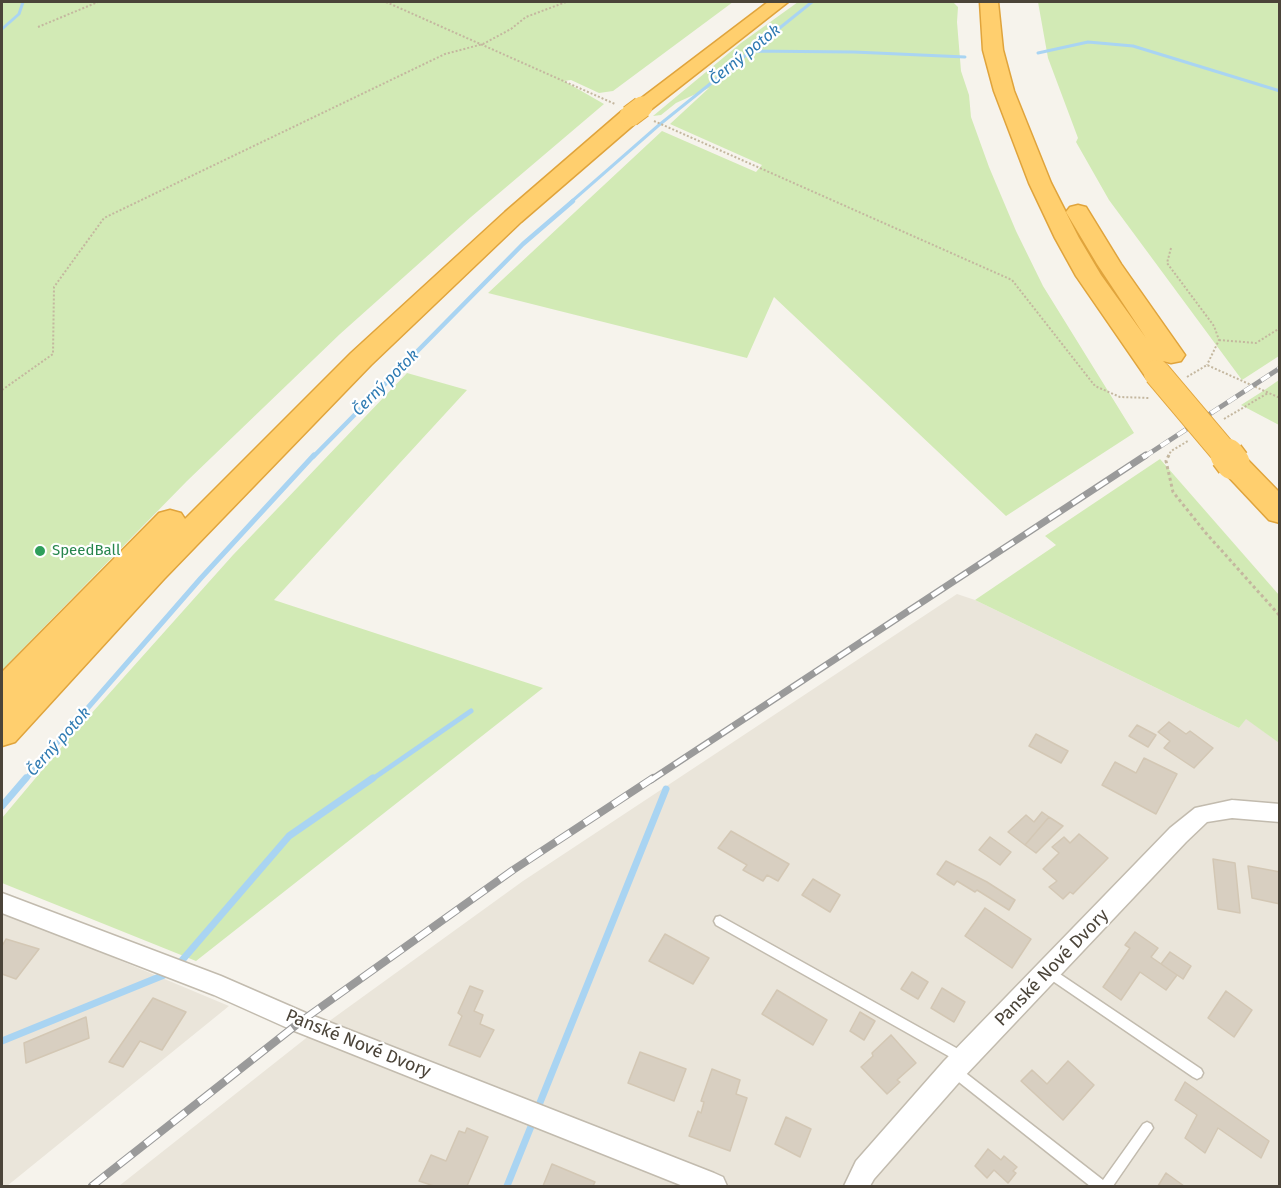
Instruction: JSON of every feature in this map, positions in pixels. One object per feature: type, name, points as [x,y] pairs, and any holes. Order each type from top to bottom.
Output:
[{"type":"highway","points":[[2,731],[161,562],[361,359],[629,109],[759,2]]},
{"type":"highway","points":[[2,694],[169,521],[340,352],[495,211],[629,109],[779,2]]},
{"type":"highway","points":[[989,2],[993,50],[1004,91],[1040,183],[1067,238],[1089,276],[1241,457],[1280,512]]},
{"type":"highway","points":[[1009,2],[1014,45],[1025,92],[1064,182],[1166,367]]},
{"type":"highway","points":[[1241,457],[1280,480]]},
{"type":"street","name":"Panské Nové Dvory","points":[[857,1186],[865,1170],[959,1064],[1178,835],[1202,814],[1232,809],[1280,813]]},
{"type":"street","name":"Panské Nové Dvory","points":[[2,903],[221,987],[300,1022],[714,1186]]},
{"type":"lane","points":[[720,921],[959,1064],[1101,1186]]},
{"type":"lane","points":[[1048,971],[1197,1073]]},
{"type":"lane","points":[[1106,1186],[1147,1128]]},
{"type":"path","points":[[38,27],[98,2]]},
{"type":"path","points":[[386,2],[1012,280],[1085,376]]},
{"type":"path","points":[[2,390],[52,354],[54,287],[104,219],[445,54],[483,44],[526,18],[566,2]]},
{"type":"path","points":[[1171,248],[1167,263],[1214,326],[1219,340],[1207,365]]},
{"type":"path","points":[[1219,340],[1256,343],[1280,328]]},
{"type":"path","points":[[1220,422],[1268,393]]},
{"type":"path","points":[[1191,439],[1171,451],[1166,460],[1173,492],[1205,532],[1280,616]]},
{"type":"shaded area","points":[[957,594],[975,600],[1239,728],[1246,718],[1279,743],[1279,1186],[119,1186],[310,1035],[523,881]]},
{"type":"shaded area","points":[[2,911],[229,1006],[7,1186],[2,1186]]},
{"type":"green space","points":[[2,2],[733,2],[613,91],[599,93],[571,80],[564,81],[604,104],[471,217],[340,334],[187,481],[2,670]]},
{"type":"green space","points":[[798,2],[953,2],[958,7],[961,71],[969,95],[971,117],[989,167],[1016,231],[1043,286],[1134,433],[1006,516],[774,297],[747,358],[488,293],[662,131],[756,172],[762,165],[670,124],[709,88],[676,103],[661,115],[653,116],[741,43]]},
{"type":"green space","points":[[1038,2],[1279,2],[1279,356],[1242,380],[1109,200],[1076,142],[1078,138],[1048,58]]},
{"type":"green space","points":[[407,373],[467,390],[274,600],[543,688],[196,961],[2,883],[2,818],[65,743],[233,555]]},
{"type":"green space","points":[[1279,380],[1279,425],[1241,405],[1263,391]]},
{"type":"green space","points":[[1160,459],[1279,595],[1279,743],[1246,719],[1239,728],[975,600],[1056,545],[1045,536]]},
{"type":"building","points":[[1169,722],[1186,734],[1190,731],[1213,748],[1194,768],[1164,748],[1170,741],[1158,732]]},
{"type":"building","points":[[1137,725],[1156,735],[1148,747],[1129,736]]},
{"type":"building","points":[[1036,734],[1068,751],[1061,763],[1029,746]]},
{"type":"building","points":[[1144,758],[1177,774],[1156,814],[1102,785],[1115,762],[1136,773]]},
{"type":"building","points":[[1042,812],[1049,817],[1025,845],[1008,832],[1026,815],[1034,822]]},
{"type":"building","points":[[1049,817],[1063,826],[1036,853],[1025,845]]},
{"type":"building","points":[[731,831],[789,864],[778,881],[767,875],[763,881],[743,870],[747,865],[718,848]]},
{"type":"building","points":[[1079,834],[1108,858],[1073,894],[1070,892],[1063,899],[1049,887],[1057,881],[1043,869],[1059,853],[1052,847],[1064,837],[1070,843]]},
{"type":"building","points":[[990,837],[1011,852],[1000,865],[979,850]]},
{"type":"building","points":[[1213,859],[1235,863],[1240,913],[1218,909]]},
{"type":"building","points":[[946,861],[987,882],[1015,900],[1009,910],[977,890],[975,892],[957,881],[954,885],[937,874]]},
{"type":"building","points":[[1248,866],[1280,872],[1280,904],[1252,898]]},
{"type":"building","points":[[813,879],[840,895],[830,912],[802,895]]},
{"type":"building","points":[[985,908],[1031,939],[1012,968],[965,936]]},
{"type":"building","points":[[1135,932],[1158,948],[1151,957],[1177,975],[1166,990],[1140,972],[1121,1000],[1103,987],[1130,948],[1125,945]]},
{"type":"building","points":[[665,934],[709,958],[693,984],[649,961]]},
{"type":"building","points":[[6,939],[39,949],[16,979],[2,974],[2,946]]},
{"type":"building","points":[[1170,952],[1191,966],[1183,979],[1161,964]]},
{"type":"building","points":[[912,972],[928,982],[918,999],[901,989]]},
{"type":"building","points":[[470,986],[483,991],[474,1011],[483,1015],[480,1024],[494,1030],[480,1057],[449,1045],[462,1016],[458,1013]]},
{"type":"building","points":[[942,988],[965,1002],[954,1022],[931,1008]]},
{"type":"building","points":[[777,990],[827,1020],[813,1045],[762,1014]]},
{"type":"building","points":[[1226,991],[1252,1010],[1234,1037],[1208,1018]]},
{"type":"building","points":[[153,998],[186,1012],[162,1050],[140,1041],[123,1067],[109,1062]]},
{"type":"building","points":[[860,1012],[875,1021],[864,1040],[850,1031]]},
{"type":"building","points":[[86,1017],[89,1038],[26,1063],[24,1043]]},
{"type":"building","points":[[891,1035],[916,1063],[897,1080],[900,1082],[887,1094],[861,1067]]},
{"type":"building","points":[[640,1052],[686,1069],[674,1101],[628,1083]]},
{"type":"building","points":[[1068,1061],[1094,1085],[1063,1120],[1021,1081],[1032,1070],[1047,1084]]},
{"type":"building","points":[[712,1069],[740,1080],[736,1094],[747,1098],[730,1151],[689,1136],[698,1111],[701,1113],[704,1102],[701,1101]]},
{"type":"building","points":[[1185,1082],[1269,1141],[1261,1158],[1218,1128],[1205,1153],[1185,1138],[1197,1115],[1175,1100]]},
{"type":"building","points":[[786,1117],[811,1129],[800,1157],[775,1144]]},
{"type":"building","points":[[467,1128],[488,1137],[467,1186],[434,1186],[419,1181],[431,1155],[446,1161],[459,1131],[465,1133]]},
{"type":"building","points":[[988,1149],[1001,1160],[1004,1156],[1017,1167],[1013,1171],[1016,1173],[1008,1183],[994,1170],[987,1178],[975,1166]]},
{"type":"building","points":[[552,1164],[595,1182],[593,1186],[543,1186]]},
{"type":"building","points":[[1166,1173],[1184,1186],[1158,1186]]},
{"type":"waterway","points":[[2,29],[19,14],[23,2]]},
{"type":"waterway","name":"Černý potok","points":[[751,51],[812,2]]},
{"type":"waterway","points":[[1038,53],[1088,42],[1133,46],[1280,91]]},
{"type":"waterway","name":"Černý potok","points":[[571,202],[659,125],[751,51]]},
{"type":"waterway","points":[[751,51],[854,52],[965,57]]},
{"type":"waterway","name":"Černý potok","points":[[313,457],[523,244],[573,201]]},
{"type":"waterway","name":"Černý potok","points":[[25,780],[201,578],[314,455]]},
{"type":"waterway","points":[[371,780],[471,711]]},
{"type":"waterway","name":"Černý potok","points":[[2,806],[26,778]]},
{"type":"waterway","points":[[178,965],[289,836],[373,778]]},
{"type":"waterway","points":[[537,1110],[666,789]]},
{"type":"waterway","points":[[2,1041],[169,973]]},
{"type":"waterway","points":[[507,1186],[534,1119]]},
{"type":"railway","points":[[1144,457],[1280,368]]},
{"type":"railway","points":[[651,780],[1146,455]]},
{"type":"railway","points":[[92,1186],[300,1022],[513,870],[653,778]]},
{"type":"place","name":"SpeedBall","points":[[40,551]]}]
